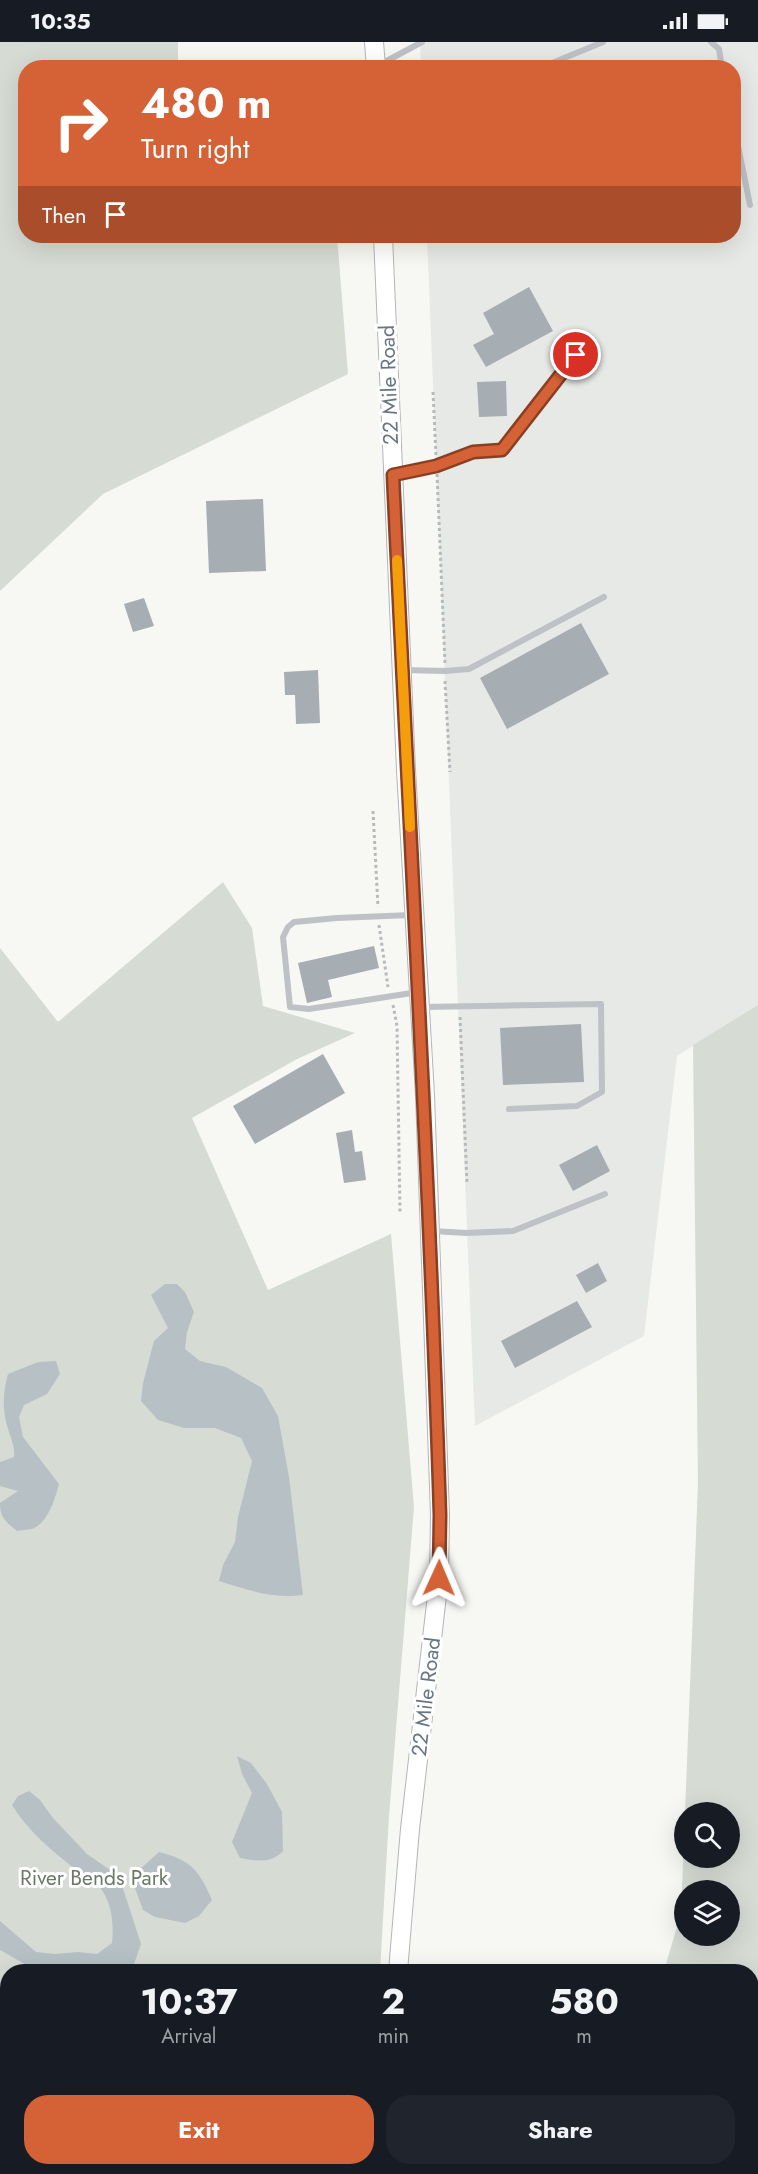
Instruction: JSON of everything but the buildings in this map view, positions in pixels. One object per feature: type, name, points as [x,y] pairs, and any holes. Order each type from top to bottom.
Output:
[{"type":"street","points":[[374,42],[375,60]]},
{"type":"street","name":"22 Mile Road","points":[[383,243],[430,1231],[440,1504],[439,1578],[410,1829],[399,1964]]},
{"type":"lane","points":[[389,60],[422,42]]},
{"type":"lane","points":[[559,60],[603,42]]},
{"type":"lane","points":[[711,42],[719,49],[721,60]]},
{"type":"lane","points":[[741,160],[750,204]]},
{"type":"lane","points":[[393,475],[436,466],[473,452],[502,450],[576,355]]},
{"type":"lane","points":[[402,670],[469,669],[604,597]]},
{"type":"lane","points":[[414,915],[294,922],[288,927],[283,937],[290,1007],[309,1009],[390,996],[460,1007],[601,1004],[602,1092],[577,1106],[508,1109]]},
{"type":"lane","points":[[430,1231],[466,1233],[513,1231],[605,1194]]},
{"type":"path","points":[[433,392],[450,772]]},
{"type":"path","points":[[373,811],[378,916],[397,1026],[400,1213]]},
{"type":"path","points":[[460,1007],[467,1183]]},
{"type":"shaded area","points":[[420,42],[758,42],[758,1005],[677,1056],[644,1336],[475,1426],[427,243],[741,243],[741,60],[421,60]]},
{"type":"shaded area","points":[[165,1284],[177,1284],[185,1292],[194,1312],[187,1332],[185,1349],[200,1361],[226,1367],[262,1388],[278,1416],[289,1477],[303,1595],[271,1595],[219,1581],[223,1565],[235,1542],[238,1517],[252,1461],[241,1438],[215,1428],[184,1428],[158,1420],[141,1401],[143,1383],[154,1341],[168,1328],[151,1295]]},
{"type":"shaded area","points":[[56,1361],[60,1374],[47,1394],[24,1405],[19,1417],[23,1437],[59,1484],[50,1510],[42,1522],[32,1529],[17,1531],[4,1519],[0,1508],[0,1503],[18,1491],[0,1486],[0,1462],[14,1457],[4,1408],[6,1381],[8,1374],[38,1362]]},
{"type":"shaded area","points":[[237,1756],[251,1763],[267,1784],[282,1812],[283,1851],[268,1860],[240,1858],[232,1842],[252,1793],[242,1774]]},
{"type":"shaded area","points":[[29,1791],[40,1800],[53,1818],[87,1854],[119,1876],[141,1944],[134,1964],[25,1964],[0,1950],[0,1921],[36,1952],[97,1954],[112,1943],[111,1912],[103,1891],[96,1883],[40,1840],[12,1805],[18,1796]]},
{"type":"shaded area","points":[[159,1852],[179,1859],[193,1868],[203,1881],[212,1900],[199,1916],[185,1923],[155,1917],[143,1910],[135,1888],[138,1871]]},
{"type":"green space","points":[[0,42],[178,42],[178,60],[18,60],[18,243],[338,243],[348,374],[103,494],[0,591]]},
{"type":"green space","name":"River Bends Park","points":[[223,882],[252,928],[263,1006],[355,1033],[297,1059],[192,1118],[268,1290],[391,1234],[414,1507],[389,1816],[380,1964],[0,1964],[0,948],[58,1022]]},
{"type":"green space","points":[[758,1005],[758,1964],[666,1964],[674,1937],[674,1946],[740,1946],[740,1880],[682,1880],[683,1868],[740,1868],[740,1802],[685,1802],[698,1484],[693,1045]]},
{"type":"slow traffic","points":[[397,560],[410,827]]},
{"type":"route","points":[[439,1578],[440,1515],[425,1095],[406,770],[393,475],[436,466],[473,452],[502,450],[576,355]]}]
